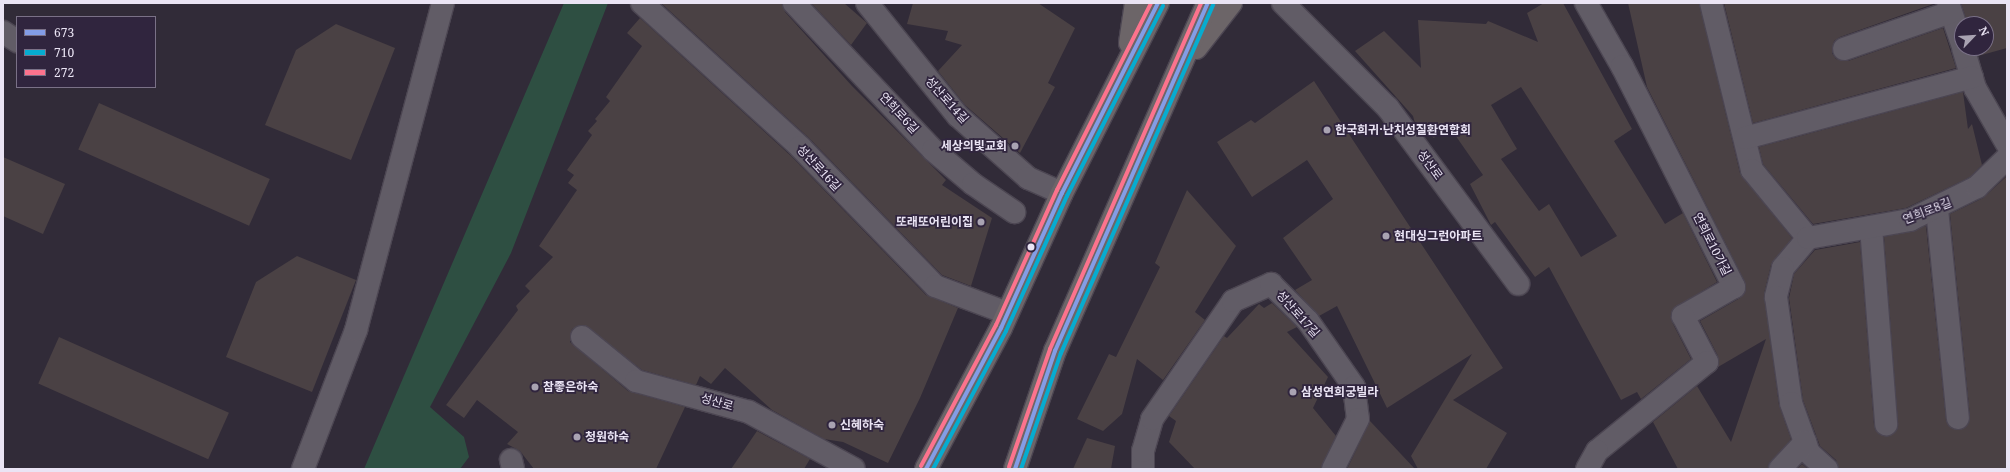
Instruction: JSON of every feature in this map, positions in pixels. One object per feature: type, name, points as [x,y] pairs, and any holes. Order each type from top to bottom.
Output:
[{"type":"main road","points":[[1126,64],[1136,3]]},
{"type":"main road","points":[[926,469],[1007,313],[1062,193],[1158,3]]},
{"type":"main road","points":[[1019,465],[1055,351],[1208,3]]},
{"type":"main road","points":[[1178,69],[1231,3]]},
{"type":"street","points":[[303,469],[356,330],[443,3]]},
{"type":"street","name":"성산로16길","points":[[642,3],[800,147],[935,286],[1007,313]]},
{"type":"street","name":"연희로6길","points":[[794,3],[933,150],[973,184],[1014,212]]},
{"type":"street","name":"성산로14길","points":[[866,3],[958,116],[1028,178],[1062,193]]},
{"type":"street","name":"성산로","points":[[1283,3],[1388,108],[1518,284]]},
{"type":"street","name":"연희로10가길","points":[[1586,3],[1622,66],[1734,287],[1683,316],[1707,362],[1597,451],[1587,469]]},
{"type":"street","points":[[1711,3],[1752,170],[1808,238],[1783,268],[1776,296],[1791,403],[1809,453],[1827,469]]},
{"type":"street","points":[[1844,49],[1950,8],[1954,20]]},
{"type":"street","points":[[3,32],[16,40]]},
{"type":"street","points":[[1966,56],[1972,77],[2007,144]]},
{"type":"street","points":[[1745,138],[1972,77]]},
{"type":"street","name":"연희로8길","points":[[1808,238],[1910,220],[1937,209],[1977,187],[2007,158]]},
{"type":"street","points":[[1937,209],[1958,418]]},
{"type":"street","points":[[1871,227],[1886,424]]},
{"type":"street","name":"성산로17길","points":[[1142,469],[1143,451],[1152,419],[1233,301],[1271,284],[1308,321],[1354,387],[1358,419],[1333,469]]},
{"type":"street","name":"성산로","points":[[582,337],[636,381],[749,412],[854,469]]},
{"type":"street","points":[[1780,469],[1805,442]]},
{"type":"green space","points":[[564,3],[608,3],[511,253],[430,407],[464,437],[469,457],[460,469],[364,469]]},
{"type":"building","points":[[661,3],[782,3],[785,12],[852,86],[946,180],[942,185],[992,218],[971,286],[942,275],[809,138]]},
{"type":"building","points":[[811,3],[844,3],[867,23],[851,45]]},
{"type":"building","points":[[913,3],[1038,3],[1075,28],[1048,83],[1055,87],[1020,153],[965,105],[938,71],[962,45],[945,40],[948,31],[907,24]]},
{"type":"building","points":[[1544,3],[1563,3],[1632,129],[1614,141],[1665,224],[1683,213],[1717,282],[1673,309],[1672,322],[1691,359],[1641,399],[1637,392],[1621,400],[1549,267],[1535,277],[1495,222],[1491,225],[1470,184],[1483,175],[1446,122],[1434,138],[1415,123],[1413,116],[1355,51],[1384,31],[1421,68],[1418,20],[1486,24],[1488,21],[1538,42],[1527,13]],"holes":[[[1521,87],[1617,236],[1581,257],[1549,204],[1539,211],[1501,159],[1517,149],[1491,105]]]},
{"type":"building","points":[[1628,3],[1699,3],[1740,173],[1792,238],[1771,265],[1764,294],[1779,405],[1791,439],[1768,469],[1678,469],[1653,422],[1697,386],[1731,442],[1766,339],[1718,367],[1718,356],[1700,321],[1740,298],[1745,293],[1745,282],[1647,87]]},
{"type":"building","points":[[1724,3],[1936,3],[1840,37],[1834,41],[1832,53],[1836,59],[1848,61],[1943,28],[1956,68],[1753,123]]},
{"type":"building","points":[[1961,3],[2007,3],[2007,48],[1994,52],[1994,16],[1965,16]]},
{"type":"building","points":[[640,18],[791,156],[926,295],[958,308],[920,398],[888,463],[843,442],[824,439],[772,410],[725,368],[711,384],[700,376],[696,385],[642,370],[584,325],[572,329],[570,342],[628,391],[685,407],[656,469],[534,469],[520,451],[507,444],[518,432],[477,400],[464,418],[446,405],[518,310],[516,306],[530,291],[525,286],[553,257],[539,246],[577,190],[568,183],[574,175],[567,170],[592,135],[588,131],[597,121],[595,119],[610,101],[606,97],[642,46],[627,33]]},
{"type":"building","points":[[336,24],[395,48],[351,160],[265,125],[296,50]]},
{"type":"building","points":[[1314,81],[1503,368],[1453,400],[1507,433],[1486,469],[1418,469],[1411,456],[1472,354],[1387,408],[1337,306],[1319,316],[1295,290],[1312,280],[1283,238],[1333,199],[1307,160],[1252,197],[1217,142],[1251,120],[1255,123]]},
{"type":"building","points":[[1963,92],[1968,129],[1972,124],[1982,165],[1970,177],[1906,208],[1813,224],[1763,164],[1759,147]]},
{"type":"building","points":[[99,103],[270,179],[249,226],[78,150]]},
{"type":"building","points":[[3,157],[65,184],[43,234],[3,216]]},
{"type":"building","points":[[2007,176],[2007,469],[1839,469],[1836,460],[1820,446],[1803,400],[1789,298],[1794,274],[1815,250],[1860,242],[1874,425],[1880,435],[1893,434],[1898,423],[1884,237],[1926,226],[1946,419],[1953,429],[1965,428],[1970,417],[1950,214],[1983,198]]},
{"type":"building","points":[[1187,190],[1236,246],[1195,312],[1205,320],[1163,380],[1137,359],[1122,414],[1103,431],[1077,419],[1109,354],[1116,357],[1160,267],[1155,263]]},
{"type":"building","points":[[297,256],[356,280],[312,392],[226,357],[256,282]]},
{"type":"building","points":[[1272,303],[1297,327],[1287,332],[1328,377],[1313,408],[1336,436],[1321,469],[1195,469],[1169,442],[1176,421],[1169,416],[1224,336],[1227,338],[1259,304],[1264,308]]},
{"type":"building","points":[[59,337],[229,413],[208,459],[38,384]]},
{"type":"building","points":[[1370,421],[1415,469],[1347,469]]},
{"type":"building","points":[[757,431],[810,459],[804,469],[731,469]]},
{"type":"building","points":[[1087,438],[1115,446],[1111,469],[1073,469]]},
{"type":"building","points":[[1802,464],[1808,469],[1797,469]]},
{"type":"transit line","name":"272","points":[[921,466],[996,325],[1057,190],[1151,3]]},
{"type":"transit line","name":"673","points":[[926,469],[1001,328],[1062,193],[1158,3]]},
{"type":"transit line","name":"272","points":[[1009,467],[1050,349],[1201,3]]},
{"type":"transit line","name":"673","points":[[1015,469],[1055,351],[1208,3]]},
{"type":"transit line","name":"710","points":[[1021,469],[1061,353],[1213,5]]},
{"type":"transit line","name":"710","points":[[933,469],[1006,331],[1067,196],[1163,6]]},
{"type":"place","name":"한국희귀·난치성질환연합회","points":[[1327,130]]},
{"type":"place","name":"세상의빛교회","points":[[1015,146]]},
{"type":"place","name":"또래또어린이집","points":[[981,222]]},
{"type":"place","name":"현대싱그런아파트","points":[[1386,236]]},
{"type":"place","name":"참좋은하숙","points":[[535,387]]},
{"type":"place","name":"삼성연희궁빌라","points":[[1293,392]]},
{"type":"place","name":"신혜하숙","points":[[832,425]]},
{"type":"place","name":"청원하숙","points":[[577,437]]}]
